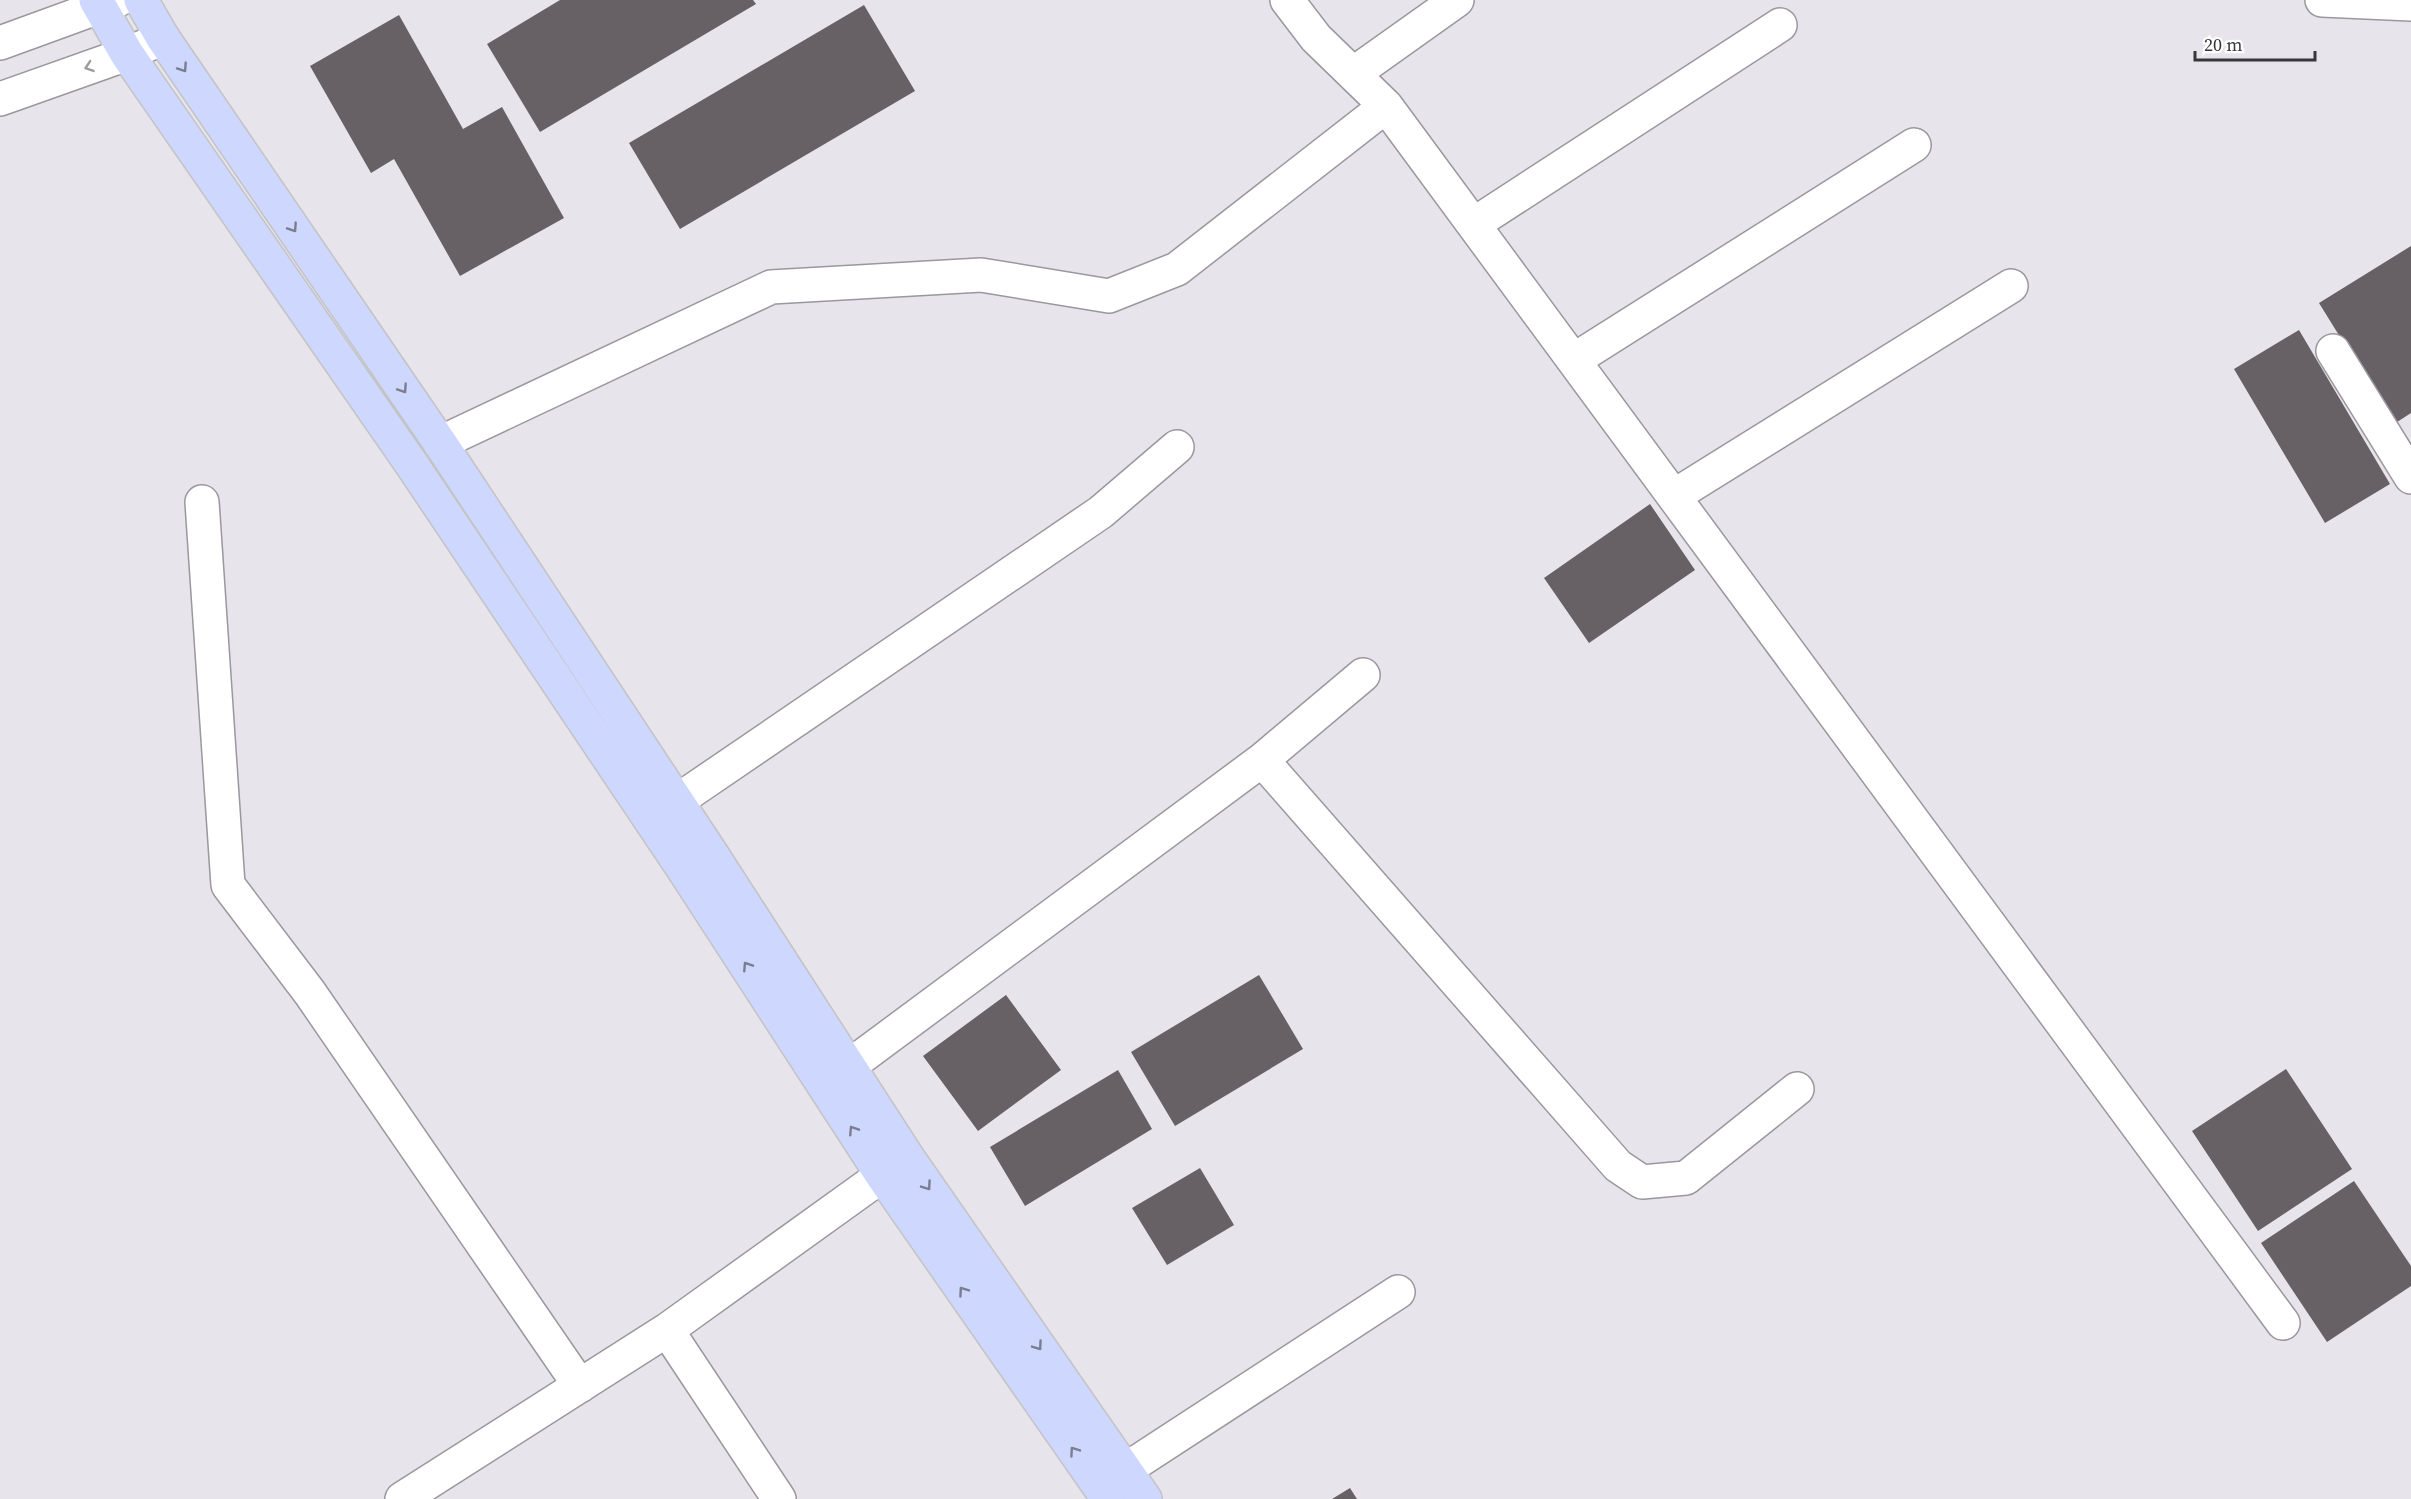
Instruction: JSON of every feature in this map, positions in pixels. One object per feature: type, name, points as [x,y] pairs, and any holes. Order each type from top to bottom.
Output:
[{"type":"main road","points":[[141,0],[163,38],[443,448],[676,801],[895,1166],[1108,1499]]},
{"type":"main road","points":[[104,2],[127,54],[410,462],[682,867],[838,1069]]},
{"type":"main road","points":[[410,462],[443,448]]},
{"type":"main road","points":[[443,448],[838,1069]]},
{"type":"main road","points":[[895,1166],[1145,1499]]},
{"type":"street","points":[[1287,0],[1316,38],[1386,106],[2283,1323]]},
{"type":"street","points":[[1353,74],[1457,0]]},
{"type":"street","points":[[2322,0],[2411,4]]},
{"type":"street","points":[[0,42],[104,2]]},
{"type":"street","points":[[1474,224],[1780,25]]},
{"type":"street","points":[[0,99],[127,54],[163,38]]},
{"type":"street","points":[[443,448],[771,287],[981,274],[1109,296],[1177,269],[1386,106]]},
{"type":"street","points":[[1574,360],[1914,145]]},
{"type":"street","points":[[1674,496],[2011,286]]},
{"type":"street","points":[[2333,351],[2411,477]]},
{"type":"street","points":[[676,801],[1101,512],[1177,447]]},
{"type":"street","points":[[202,502],[228,885],[310,993],[580,1386]]},
{"type":"street","points":[[838,1069],[1262,760],[1363,675]]},
{"type":"street","points":[[1262,760],[1618,1166],[1642,1182],[1686,1178],[1797,1089]]},
{"type":"street","points":[[402,1499],[667,1330],[895,1166]]},
{"type":"street","points":[[1125,1470],[1398,1292]]},
{"type":"street","points":[[667,1330],[779,1499]]},
{"type":"building","points":[[560,0],[753,0],[756,4],[540,132],[487,44]]},
{"type":"building","points":[[864,5],[915,91],[680,229],[629,143]]},
{"type":"building","points":[[399,15],[463,129],[502,107],[564,218],[460,276],[394,159],[371,173],[310,66]]},
{"type":"building","points":[[2411,246],[2411,413],[2394,424],[2319,303]]},
{"type":"building","points":[[2299,330],[2390,484],[2325,523],[2234,369]]},
{"type":"building","points":[[1650,504],[1695,570],[1589,643],[1544,578]]},
{"type":"building","points":[[1259,975],[1303,1049],[1175,1126],[1131,1052]]},
{"type":"building","points":[[1006,995],[1061,1070],[978,1131],[923,1056]]},
{"type":"building","points":[[2286,1069],[2352,1169],[2258,1231],[2192,1131]]},
{"type":"building","points":[[1118,1070],[1152,1129],[1025,1206],[990,1147]]},
{"type":"building","points":[[1200,1168],[1234,1225],[1167,1265],[1132,1208]]},
{"type":"building","points":[[2354,1181],[2411,1266],[2411,1286],[2327,1342],[2261,1243]]},
{"type":"building","points":[[1350,1488],[1357,1499],[1332,1499]]}]
